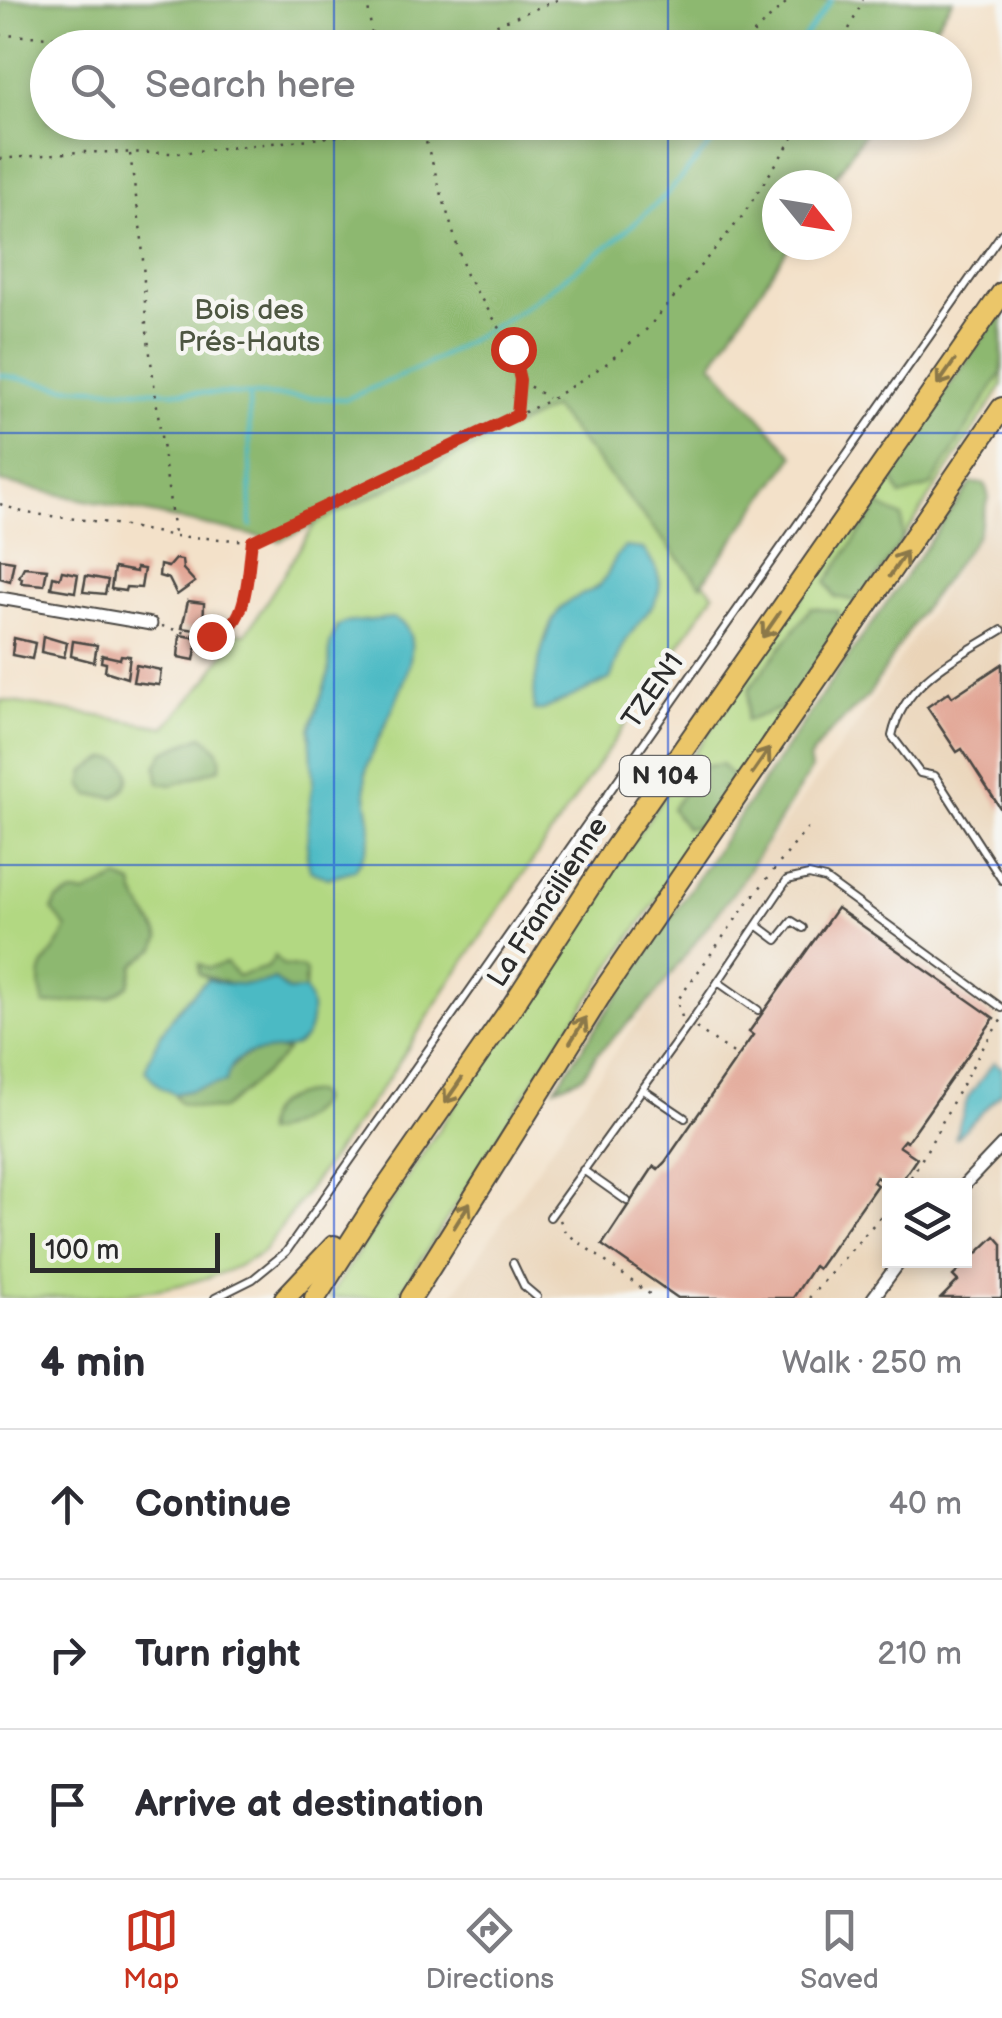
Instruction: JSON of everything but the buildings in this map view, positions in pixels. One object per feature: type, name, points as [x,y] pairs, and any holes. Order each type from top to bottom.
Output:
[{"type":"highway","name":"La Francilienne","points":[[315,1298],[614,849],[1002,293]]},
{"type":"highway","name":"N 104","points":[[411,1298],[600,996],[1002,408]]},
{"type":"highway","points":[[285,1298],[320,1265],[354,1220],[379,1198]]},
{"type":"street","points":[[0,598],[151,624]]},
{"type":"street","points":[[971,1178],[1002,1145]]},
{"type":"street","points":[[873,1298],[895,1268]]},
{"type":"lane","name":"TZEN1","points":[[215,1298],[253,1279],[286,1252],[1002,234]]},
{"type":"lane","points":[[1002,630],[912,690],[896,715],[892,736],[920,773],[935,776],[1002,880]]},
{"type":"lane","points":[[550,1217],[787,880],[809,874],[825,879],[1002,1008]]},
{"type":"lane","points":[[757,925],[777,940],[792,921],[803,928]]},
{"type":"lane","points":[[718,982],[758,1010]]},
{"type":"lane","points":[[642,1088],[685,1118]]},
{"type":"lane","points":[[583,1170],[628,1201]]},
{"type":"lane","points":[[513,1263],[524,1286],[538,1296]]},
{"type":"path","points":[[366,0],[371,30]]},
{"type":"path","points":[[483,30],[557,0]]},
{"type":"path","points":[[757,30],[789,0]]},
{"type":"path","points":[[849,30],[863,0]]},
{"type":"path","points":[[0,34],[30,35]]},
{"type":"path","points":[[0,160],[78,152],[178,153],[287,140]]},
{"type":"path","points":[[426,140],[466,275],[513,349],[520,380],[517,415]]},
{"type":"path","points":[[0,504],[25,513],[110,523],[174,536],[252,541],[550,400],[606,364],[648,329],[740,218],[791,140]]},
{"type":"path","points":[[130,152],[142,240],[146,324],[174,536]]},
{"type":"path","points":[[520,380],[550,400]]},
{"type":"path","points":[[151,624],[211,636],[230,628],[241,608],[252,541]]},
{"type":"path","points":[[746,905],[810,824]]},
{"type":"path","points":[[806,830],[813,832]]},
{"type":"path","points":[[910,1178],[930,1148],[973,1062],[1002,1019]]},
{"type":"path","points":[[556,1209],[565,1232],[655,1298]]},
{"type":"path","points":[[809,1298],[882,1215]]},
{"type":"shaded area","points":[[1002,499],[1002,1298],[451,1298],[615,1052],[859,722]]},
{"type":"green space","name":"Bois des Prés-Hauts","points":[[953,0],[933,30],[30,30],[30,140],[860,140],[840,170],[762,170],[762,260],[780,260],[712,363],[794,456],[701,585],[553,408],[280,541],[0,482],[0,1]]},
{"type":"green space","points":[[1002,310],[1002,386],[884,568],[549,1057],[397,1298],[328,1298],[545,967]]},
{"type":"green space","points":[[1002,310],[1002,372],[931,486],[900,496],[891,474],[900,456]]},
{"type":"green space","points":[[548,401],[714,594],[388,1079],[263,1252],[205,1279],[172,1287],[103,1296],[0,1298],[0,700],[165,727],[208,679],[237,633],[246,634],[317,521]]},
{"type":"green space","points":[[971,483],[985,484],[989,498],[977,536],[917,617],[868,696],[826,736],[809,759],[811,770],[741,882],[653,998],[597,1054],[583,1076],[555,1088],[839,670]]},
{"type":"green space","points":[[879,505],[902,517],[903,538],[867,593],[856,601],[835,597],[826,582]]},
{"type":"green space","points":[[811,608],[839,611],[839,633],[787,706],[746,721],[749,689]]},
{"type":"green space","points":[[202,736],[217,749],[220,768],[173,785],[159,783],[156,767],[164,752]]},
{"type":"green space","points":[[107,758],[127,767],[127,785],[115,797],[89,795],[82,785],[85,771]]},
{"type":"green space","points":[[721,764],[736,780],[704,826],[686,828],[672,809],[702,767]]},
{"type":"green space","points":[[118,878],[133,884],[160,938],[156,948],[134,965],[129,985],[110,998],[44,1005],[42,969],[67,928],[52,910],[57,900],[72,893],[85,894]]},
{"type":"green space","points":[[275,956],[283,965],[306,971],[305,990],[288,991],[275,979],[247,985],[199,974],[199,964],[208,968],[226,963],[238,976],[268,967]]},
{"type":"green space","points":[[268,1049],[287,1051],[221,1109],[180,1103],[174,1094],[225,1082],[240,1059]]},
{"type":"green space","points":[[314,1092],[319,1102],[308,1113],[265,1133],[269,1114],[279,1102]]},
{"type":"water","points":[[625,547],[643,549],[653,563],[660,586],[653,604],[626,641],[610,679],[543,710],[534,710],[541,654],[557,614],[564,605],[600,584]]},
{"type":"water","points":[[392,618],[407,628],[411,645],[409,666],[366,772],[369,841],[355,870],[327,878],[310,870],[307,856],[313,780],[310,729],[329,673],[330,644],[337,627],[344,623]]},
{"type":"water","points":[[208,979],[241,984],[274,979],[288,991],[305,990],[311,1004],[311,1020],[306,1036],[297,1045],[243,1056],[232,1066],[226,1082],[174,1094],[160,1087],[145,1071],[170,1020]]},
{"type":"water","points":[[994,1062],[1002,1068],[1002,1092],[955,1139],[968,1097]]},
{"type":"waterway","points":[[810,30],[832,0]]},
{"type":"waterway","points":[[0,375],[64,387],[346,399],[422,367],[512,316],[612,243],[665,196],[714,140]]},
{"type":"waterway","points":[[249,396],[251,526]]},
{"type":"route","points":[[211,636],[230,628],[238,616],[252,541],[517,415],[520,380],[513,349]]}]
